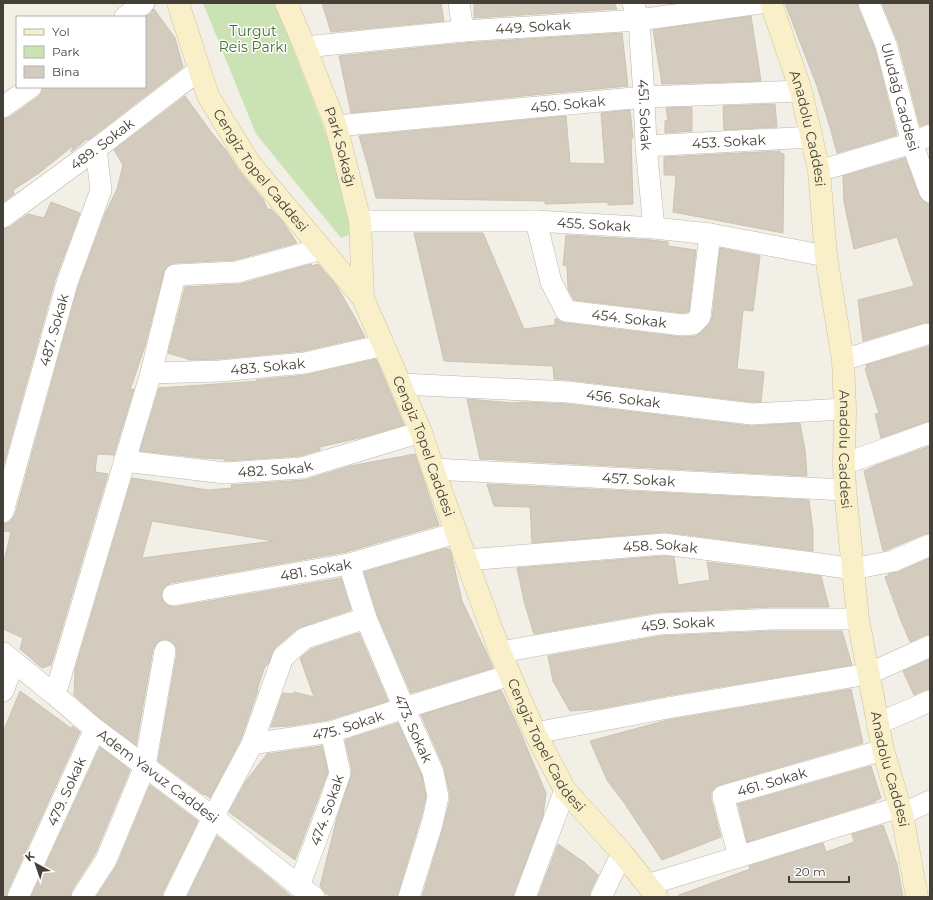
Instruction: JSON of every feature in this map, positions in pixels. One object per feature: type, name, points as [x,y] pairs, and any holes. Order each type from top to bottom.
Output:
[{"type":"street","points":[[126,16],[144,3]]},
{"type":"street","name":"Cengiz Topel Caddesi","points":[[178,3],[208,96],[250,164],[363,298],[421,432],[433,469],[500,652],[535,733],[565,790],[622,853],[652,891]]},
{"type":"street","name":"Park Sokağı","points":[[286,3],[336,126],[360,221],[363,298]]},
{"type":"street","points":[[459,3],[463,31]]},
{"type":"street","name":"449. Sokak","points":[[305,47],[636,12],[760,3]]},
{"type":"street","name":"Anadolu Caddesi","points":[[770,3],[801,91],[819,171],[826,256],[843,360],[845,409],[845,490],[858,620],[877,724],[883,750],[901,810],[917,897]]},
{"type":"street","name":"Uludağ Caddesi","points":[[869,3],[921,139],[930,192]]},
{"type":"street","name":"451. Sokak","points":[[636,12],[654,228]]},
{"type":"street","name":"489. Sokak","points":[[3,217],[96,149],[199,70]]},
{"type":"street","points":[[3,107],[29,88]]},
{"type":"street","name":"450. Sokak","points":[[336,126],[644,97],[801,91]]},
{"type":"street","name":"453. Sokak","points":[[646,146],[812,137]]},
{"type":"street","points":[[819,171],[921,139]]},
{"type":"street","name":"487. Sokak","points":[[3,512],[67,283],[101,190],[96,149]]},
{"type":"street","name":"455. Sokak","points":[[360,221],[536,221],[654,228],[710,234],[826,256]]},
{"type":"street","name":"454. Sokak","points":[[536,221],[551,282],[566,311],[683,325],[693,324],[700,317],[710,234]]},
{"type":"street","points":[[55,695],[151,373],[175,276],[237,272],[321,249]]},
{"type":"street","points":[[843,360],[927,334]]},
{"type":"street","name":"483. Sokak","points":[[151,373],[220,371],[305,363],[384,345]]},
{"type":"street","name":"456. Sokak","points":[[401,384],[568,392],[752,414],[845,409]]},
{"type":"street","name":"482. Sokak","points":[[124,461],[225,473],[302,468],[421,432]]},
{"type":"street","points":[[844,464],[930,433]]},
{"type":"street","name":"457. Sokak","points":[[433,469],[845,490]]},
{"type":"street","name":"481. Sokak","points":[[172,595],[349,564],[456,533]]},
{"type":"street","name":"458. Sokak","points":[[466,560],[664,544],[813,562],[853,569]]},
{"type":"street","points":[[853,569],[893,561],[930,545]]},
{"type":"street","name":"473. Sokak","points":[[349,564],[366,618],[433,772],[438,797],[432,824],[409,897]]},
{"type":"street","points":[[174,897],[213,817],[252,744],[283,657],[305,638],[366,618]]},
{"type":"street","name":"459. Sokak","points":[[500,652],[660,624],[773,619],[858,620]]},
{"type":"street","points":[[535,733],[673,706],[868,674],[930,646]]},
{"type":"street","points":[[82,897],[106,860],[145,766],[165,651]]},
{"type":"street","points":[[3,691],[8,657]]},
{"type":"street","name":"Adem Yavuz Caddesi","points":[[8,657],[95,729],[213,817],[307,891]]},
{"type":"street","name":"475. Sokak","points":[[252,744],[331,732],[510,675]]},
{"type":"street","points":[[877,724],[930,701]]},
{"type":"street","name":"479. Sokak","points":[[18,897],[95,729]]},
{"type":"street","name":"474. Sokak","points":[[307,891],[340,773],[331,732]]},
{"type":"street","name":"461. Sokak","points":[[739,857],[723,796],[883,750]]},
{"type":"street","points":[[526,897],[565,790]]},
{"type":"street","points":[[652,891],[739,857],[930,801]]},
{"type":"street","points":[[601,897],[622,853]]},
{"type":"green space","name":"Turgut Reis Parkı","points":[[203,3],[275,3],[339,167],[353,213],[351,234],[341,238],[256,134]]},
{"type":"building","points":[[322,3],[441,3],[444,21],[331,32]]},
{"type":"building","points":[[474,3],[614,3],[617,9],[474,18]]},
{"type":"building","points":[[785,3],[857,3],[875,49],[897,135],[837,153],[817,86]]},
{"type":"building","points":[[882,3],[930,3],[930,123],[920,126],[898,42]]},
{"type":"building","points":[[154,9],[175,38],[183,67],[88,140],[87,139],[71,152],[74,145],[39,173],[13,190],[14,194],[3,202],[3,119],[10,117],[38,97],[43,88],[146,88],[146,16]]},
{"type":"building","points":[[751,16],[761,81],[662,84],[653,30]]},
{"type":"building","points":[[622,33],[628,86],[351,113],[339,56],[464,43]]},
{"type":"building","points":[[185,96],[226,150],[240,172],[263,199],[268,210],[271,209],[283,222],[297,243],[235,260],[174,263],[167,266],[164,272],[145,346],[130,390],[134,389],[114,455],[97,454],[95,472],[108,474],[51,665],[42,668],[20,649],[23,638],[3,629],[3,565],[11,532],[3,531],[3,524],[11,521],[15,515],[78,287],[105,214],[117,189],[123,165],[114,150]]},
{"type":"building","points":[[775,104],[777,127],[724,130],[723,106]]},
{"type":"building","points":[[692,107],[692,131],[665,133],[665,121],[668,120],[666,108]]},
{"type":"building","points":[[630,110],[633,138],[631,138],[633,204],[608,205],[608,202],[545,204],[545,201],[376,198],[359,136],[566,116],[570,163],[605,164],[601,113]]},
{"type":"building","points":[[780,151],[780,153],[784,154],[783,233],[673,212],[676,175],[664,175],[664,157]]},
{"type":"building","points":[[905,158],[919,196],[923,201],[930,204],[930,322],[863,341],[858,300],[914,286],[897,237],[854,249],[844,202],[843,176]]},
{"type":"building","points":[[51,202],[80,213],[55,280],[3,467],[3,229],[10,227],[28,214],[44,218]]},
{"type":"building","points":[[414,233],[483,233],[524,329],[555,325],[555,319],[558,319],[559,321],[565,323],[682,337],[695,336],[708,325],[712,318],[720,248],[760,256],[753,311],[743,310],[737,369],[764,372],[761,402],[554,379],[553,366],[444,361]]},
{"type":"building","points":[[566,235],[668,242],[668,246],[696,250],[689,311],[683,313],[574,300],[568,289],[567,266],[563,265]]},
{"type":"building","points":[[311,264],[312,266],[318,264],[336,285],[365,337],[303,351],[219,359],[191,360],[168,353],[185,287],[240,284]]},
{"type":"building","points":[[930,346],[930,421],[881,438],[875,414],[879,413],[865,369],[867,368],[866,365]]},
{"type":"building","points":[[376,359],[404,425],[363,437],[320,447],[320,450],[300,456],[225,461],[224,459],[140,451],[159,388],[260,381],[256,380],[306,375]]},
{"type":"building","points":[[467,399],[514,403],[567,404],[751,426],[800,423],[805,450],[807,476],[480,459]]},
{"type":"building","points":[[930,446],[930,533],[883,551],[864,471]]},
{"type":"building","points":[[415,454],[439,525],[346,552],[171,583],[165,586],[162,591],[161,597],[164,602],[169,606],[175,607],[341,578],[351,610],[297,629],[275,648],[264,669],[241,739],[210,798],[158,761],[177,653],[176,647],[172,642],[167,639],[161,640],[156,643],[153,649],[136,745],[102,720],[74,695],[75,670],[132,478],[208,490],[232,488],[231,485],[305,480],[350,466]],"holes":[[[152,521],[274,541],[142,558]]]},
{"type":"building","points":[[487,484],[809,500],[813,531],[813,551],[665,532],[532,543],[530,507],[494,506]]},
{"type":"building","points":[[447,548],[447,550],[449,549],[451,553],[462,601],[493,668],[411,693],[377,614],[364,572]]},
{"type":"building","points":[[664,556],[674,557],[678,585],[710,580],[707,562],[821,576],[829,607],[772,607],[659,612],[534,634],[525,605],[517,568]]},
{"type":"building","points":[[930,558],[930,634],[910,642],[885,577],[888,576],[888,574],[898,572]]},
{"type":"building","points":[[773,631],[842,631],[852,665],[671,695],[598,709],[570,711],[553,681],[548,656],[661,636]]},
{"type":"building","points":[[359,633],[388,701],[328,720],[289,726],[271,727],[283,693],[294,694],[294,692],[314,697],[300,658],[311,649]]},
{"type":"building","points":[[930,659],[930,689],[914,695],[903,671]]},
{"type":"building","points":[[851,689],[863,743],[719,785],[714,788],[711,793],[711,799],[721,837],[662,860],[625,804],[607,780],[590,741],[668,720]]},
{"type":"building","points":[[501,690],[546,793],[543,816],[513,897],[422,897],[443,828],[450,795],[444,767],[421,715]]},
{"type":"building","points":[[20,691],[72,729],[72,726],[80,732],[6,897],[3,897],[3,732]]},
{"type":"building","points":[[398,723],[422,776],[426,797],[397,897],[332,897],[325,893],[320,886],[337,818],[351,776],[352,770],[345,740]]},
{"type":"building","points":[[322,746],[328,772],[295,860],[229,812],[246,781],[267,754]]},
{"type":"building","points":[[100,747],[130,770],[95,854],[72,890],[70,897],[31,897]]},
{"type":"building","points":[[871,766],[881,798],[875,802],[747,842],[738,804]]},
{"type":"building","points":[[150,785],[198,821],[163,892],[162,897],[96,897],[117,865]]},
{"type":"building","points":[[883,825],[897,864],[903,897],[679,897],[679,895],[750,869],[749,866],[823,843],[826,852],[854,842],[852,834]]},
{"type":"building","points":[[217,836],[267,876],[292,897],[187,897]]},
{"type":"building","points":[[558,844],[585,863],[598,875],[589,897],[538,897]]}]
